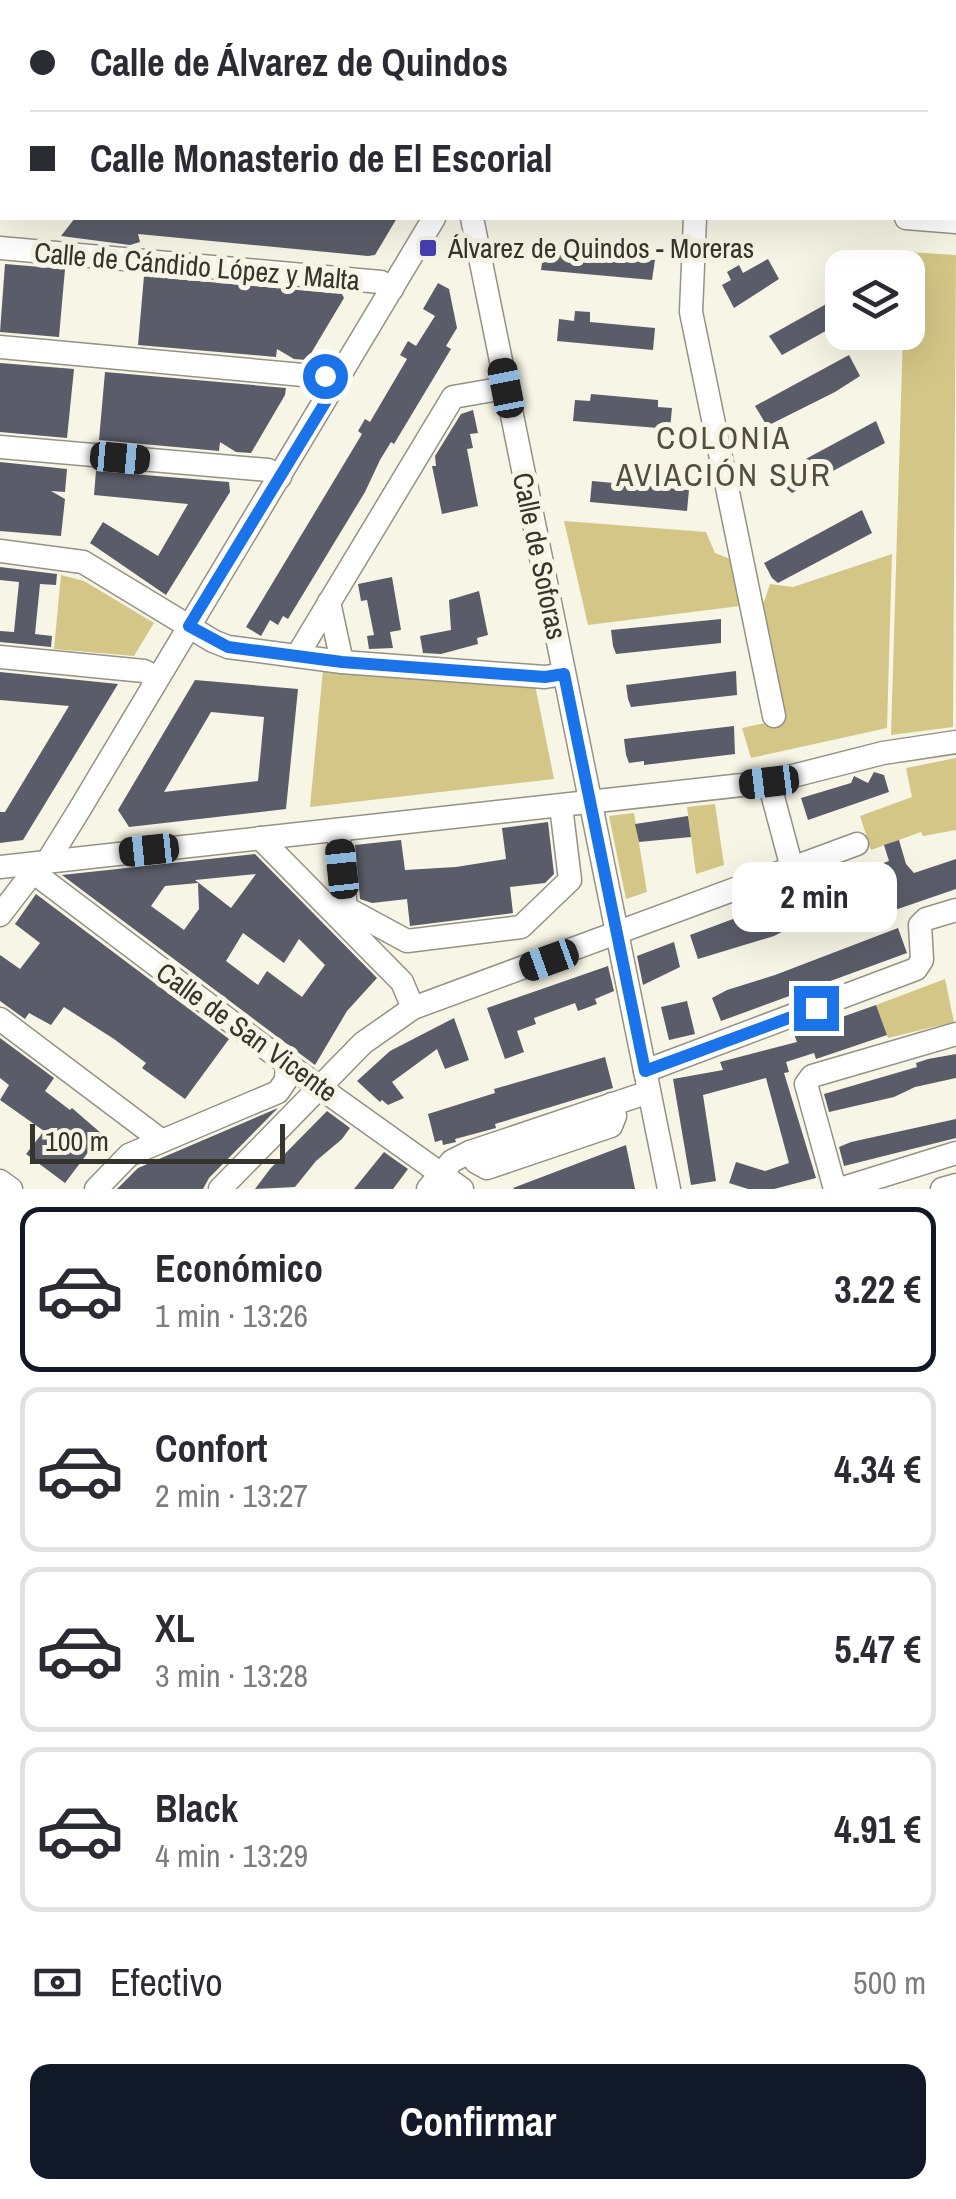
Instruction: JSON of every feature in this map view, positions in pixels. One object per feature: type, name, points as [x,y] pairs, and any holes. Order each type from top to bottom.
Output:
[{"type":"street","points":[[0,915],[40,867],[433,220]]},
{"type":"street","name":"Calle de Soforas","points":[[472,220],[669,1189]]},
{"type":"street","points":[[695,220],[691,312],[774,716]]},
{"type":"street","name":"Calle de Cándido López y Malta","points":[[0,248],[381,282],[392,289]]},
{"type":"street","points":[[0,348],[325,376],[337,383]]},
{"type":"street","points":[[297,656],[454,397],[506,388]]},
{"type":"street","points":[[0,447],[268,470],[280,477]]},
{"type":"street","points":[[0,551],[83,562],[228,647],[342,662],[545,677],[564,674]]},
{"type":"street","points":[[329,602],[342,662]]},
{"type":"street","points":[[0,656],[144,671],[157,678]]},
{"type":"street","points":[[0,867],[40,867],[260,838],[769,782],[883,753],[956,742]]},
{"type":"street","points":[[769,782],[792,868]]},
{"type":"street","points":[[338,830],[346,908],[407,941],[521,927],[570,880],[561,806]]},
{"type":"street","points":[[260,838],[402,982],[413,1008]]},
{"type":"street","points":[[220,1189],[363,1043],[413,1008],[857,844]]},
{"type":"street","name":"Calle de San Vicente","points":[[40,867],[435,1182],[462,1189]]},
{"type":"street","points":[[435,1182],[452,1161],[470,1152],[612,1104],[647,1082],[916,970],[922,960],[920,925],[926,918],[956,910]]},
{"type":"street","points":[[0,1019],[162,1140]]},
{"type":"street","points":[[956,1034],[812,1076],[806,1084],[838,1189],[956,1153]]},
{"type":"street","points":[[96,1189],[129,1155],[278,1092],[286,1080],[287,1064]]},
{"type":"street","points":[[278,1092],[288,1098],[293,1108],[291,1118]]},
{"type":"street","points":[[0,1181],[11,1189]]},
{"type":"street","points":[[942,1189],[956,1185]]},
{"type":"shaded area","points":[[925,253],[956,255],[953,727],[891,735],[902,350],[925,350]]},
{"type":"shaded area","points":[[564,521],[706,532],[715,553],[730,559],[740,606],[588,625]]},
{"type":"shaded area","points":[[892,554],[887,728],[751,758],[742,728],[784,719],[761,602],[770,584],[793,587]]},
{"type":"shaded area","points":[[61,575],[84,581],[154,623],[134,656],[54,649]]},
{"type":"shaded area","points":[[323,670],[535,685],[554,779],[310,807]]},
{"type":"shaded area","points":[[956,758],[956,830],[923,836],[921,832],[871,850],[860,816],[912,797],[906,768]]},
{"type":"shaded area","points":[[715,804],[724,865],[696,874],[687,807]]},
{"type":"shaded area","points":[[634,813],[647,892],[626,899],[609,816]]},
{"type":"shaded area","points":[[945,979],[954,1022],[888,1038],[876,1005]]},
{"type":"building","points":[[73,220],[396,220],[375,255],[368,256],[138,234],[140,242],[130,245],[61,236]]},
{"type":"building","points":[[544,250],[655,260],[652,280],[541,270]]},
{"type":"building","points":[[768,259],[779,279],[734,308],[722,285],[731,280],[727,272],[739,265],[743,273]]},
{"type":"building","points":[[5,264],[65,269],[59,337],[0,332]]},
{"type":"building","points":[[144,276],[342,294],[344,298],[307,360],[294,359],[277,349],[276,357],[138,345]]},
{"type":"building","points":[[438,283],[449,289],[457,328],[446,346],[451,349],[394,444],[391,442],[380,460],[365,492],[288,619],[283,616],[278,625],[270,620],[261,636],[246,627],[362,434],[358,431],[365,419],[370,422],[407,359],[400,355],[408,341],[416,346],[435,316],[423,309]]},
{"type":"building","points":[[825,305],[825,331],[782,355],[769,336]]},
{"type":"building","points":[[575,311],[590,312],[590,322],[655,328],[653,350],[557,341],[559,319],[574,321]]},
{"type":"building","points":[[849,355],[860,376],[767,426],[755,406]]},
{"type":"building","points":[[0,363],[74,369],[67,438],[0,432]]},
{"type":"building","points":[[105,372],[286,388],[251,453],[236,452],[220,442],[219,451],[99,440]]},
{"type":"building","points":[[591,394],[658,400],[658,407],[672,408],[670,429],[573,421],[575,400],[590,401]]},
{"type":"building","points":[[473,410],[478,433],[470,434],[473,448],[467,449],[478,506],[442,514],[432,466],[436,466],[435,456],[461,414]]},
{"type":"building","points":[[876,421],[885,443],[792,493],[786,488],[778,474]]},
{"type":"building","points":[[0,462],[67,469],[65,492],[51,491],[65,499],[61,536],[0,531]]},
{"type":"building","points":[[96,471],[229,482],[230,492],[166,595],[90,543],[103,522],[158,556],[188,504],[94,495]]},
{"type":"building","points":[[592,481],[689,490],[687,511],[590,502]]},
{"type":"building","points":[[862,510],[872,533],[778,583],[772,578],[764,563]]},
{"type":"building","points":[[0,567],[57,574],[56,585],[40,584],[35,634],[52,636],[51,647],[0,642],[0,631],[14,632],[19,582],[0,580]]},
{"type":"building","points":[[392,577],[401,630],[390,632],[393,648],[369,649],[367,636],[374,635],[367,600],[361,601],[358,584]]},
{"type":"building","points":[[479,591],[488,635],[477,638],[478,644],[441,654],[423,653],[420,636],[451,630],[449,600]]},
{"type":"building","points":[[721,619],[721,643],[616,654],[613,646],[611,630]]},
{"type":"building","points":[[736,671],[737,695],[631,707],[628,699],[626,685]]},
{"type":"building","points":[[0,672],[118,684],[23,840],[0,843],[0,812],[5,812],[69,706],[0,700]]},
{"type":"building","points":[[195,680],[298,689],[286,809],[129,827],[118,810]],"holes":[[[211,712],[264,717],[258,781],[164,792]]]},
{"type":"building","points":[[734,726],[735,754],[644,765],[644,761],[629,763],[626,755],[624,739]]},
{"type":"building","points":[[874,772],[884,775],[889,792],[808,820],[801,798],[851,783],[854,776],[868,783]]},
{"type":"building","points":[[688,816],[691,837],[639,842],[635,824]]},
{"type":"building","points":[[548,822],[554,874],[545,883],[510,887],[513,913],[410,926],[407,899],[372,903],[360,899],[355,845],[401,840],[405,870],[456,867],[506,859],[502,828]]},
{"type":"building","points":[[899,840],[906,864],[914,873],[956,859],[956,889],[892,911],[887,895],[817,920],[815,915],[774,936],[698,959],[690,935],[889,861],[884,845]]},
{"type":"building","points":[[255,854],[377,978],[347,1011],[315,1065],[62,875]],"holes":[[[256,874],[231,908],[195,880]],[[198,883],[199,909],[184,930],[151,906],[165,886]],[[243,933],[284,963],[299,939],[325,965],[302,997],[267,971],[258,985],[226,961]]]},
{"type":"building","points":[[36,894],[229,1039],[185,1099],[142,1068],[146,1063],[64,1007],[51,1025],[29,1013],[25,1019],[0,1001],[0,955],[20,969],[40,943],[15,924]]},
{"type":"building","points":[[898,928],[907,953],[721,1021],[712,998],[727,990]]},
{"type":"building","points":[[674,942],[680,967],[643,985],[637,956]]},
{"type":"building","points":[[608,966],[614,991],[595,999],[597,1004],[578,1011],[575,1003],[534,1018],[536,1024],[517,1031],[524,1052],[505,1059],[487,1008]]},
{"type":"building","points":[[687,1001],[695,1034],[669,1040],[661,1007]]},
{"type":"building","points":[[876,1005],[887,1035],[816,1059],[814,1053],[786,1062],[789,1072],[784,1073],[816,1178],[774,1189],[748,1189],[729,1183],[736,1162],[765,1171],[789,1163],[766,1078],[703,1095],[716,1181],[691,1185],[673,1079],[723,1070],[720,1062],[797,1042],[794,1034]]},
{"type":"building","points":[[454,1018],[469,1060],[445,1069],[437,1049],[392,1082],[404,1098],[388,1105],[357,1081],[390,1051]]},
{"type":"building","points":[[0,1038],[54,1078],[45,1091],[102,1134],[65,1183],[26,1154],[44,1131],[0,1100],[9,1085],[0,1078]]},
{"type":"building","points":[[956,1054],[956,1078],[829,1112],[824,1094],[917,1067],[916,1063],[928,1059]]},
{"type":"building","points":[[605,1057],[613,1088],[495,1124],[496,1128],[455,1139],[456,1142],[435,1142],[428,1114],[495,1093],[494,1089]]},
{"type":"building","points":[[278,1108],[209,1178],[203,1189],[117,1189],[138,1168]]},
{"type":"building","points":[[327,1111],[350,1128],[342,1139],[316,1161],[295,1187],[255,1189],[270,1169]]},
{"type":"building","points":[[956,1119],[956,1138],[844,1166],[839,1147]]},
{"type":"building","points":[[626,1145],[635,1189],[513,1188]]},
{"type":"building","points":[[384,1152],[408,1169],[393,1189],[354,1189]]},
{"type":"place","name":"Álvarez de Quindos - Moreras","points":[[428,248]]},
{"type":"district","name":"COLONIA AVIACIÓN SUR","points":[[724,456]]},
{"type":"route","points":[[325,376],[337,383],[189,626],[228,647],[319,660],[545,677],[564,674],[645,1071],[816,1008]]}]
